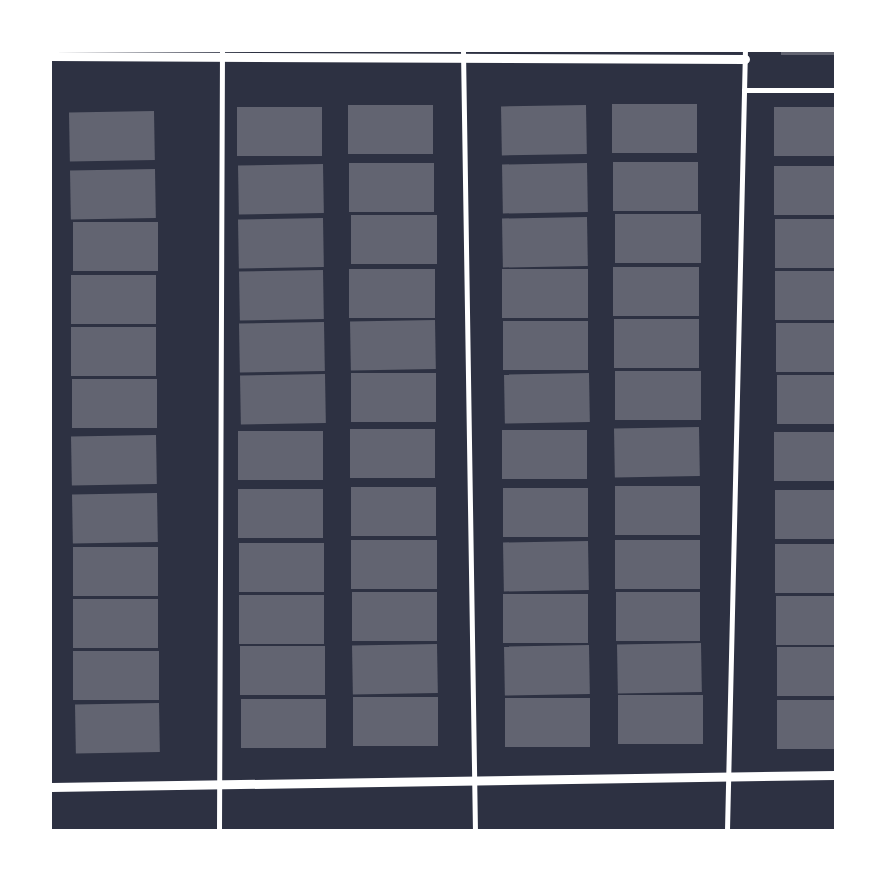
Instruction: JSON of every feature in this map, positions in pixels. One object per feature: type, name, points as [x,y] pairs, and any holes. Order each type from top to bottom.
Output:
[{"type":"street","points":[[220,830],[222,54]]},
{"type":"street","points":[[51,56],[222,54],[745,55],[727,830]]},
{"type":"street","points":[[463,54],[475,780],[474,830]]},
{"type":"street","points":[[744,90],[835,90]]},
{"type":"street","points":[[51,787],[835,775]]},
{"type":"building","points":[[781,51],[835,51],[835,55],[781,55]]},
{"type":"building","points":[[612,104],[697,104],[697,153],[612,153]]},
{"type":"building","points":[[348,105],[433,105],[433,154],[348,154]]},
{"type":"building","points":[[586,105],[587,154],[502,155],[501,106]]},
{"type":"building","points":[[237,107],[322,107],[322,156],[237,156]]},
{"type":"building","points":[[774,107],[835,107],[835,156],[774,156]]},
{"type":"building","points":[[154,111],[155,160],[70,161],[69,112]]},
{"type":"building","points":[[613,162],[698,162],[698,211],[613,211]]},
{"type":"building","points":[[349,163],[434,163],[434,212],[349,212]]},
{"type":"building","points":[[587,163],[588,212],[503,213],[502,164]]},
{"type":"building","points":[[323,164],[324,213],[239,214],[238,165]]},
{"type":"building","points":[[774,166],[835,166],[835,215],[774,215]]},
{"type":"building","points":[[155,169],[156,218],[71,219],[70,170]]},
{"type":"building","points":[[615,214],[701,214],[701,263],[615,263]]},
{"type":"building","points":[[351,215],[437,215],[437,264],[351,264]]},
{"type":"building","points":[[587,217],[588,266],[503,267],[502,218]]},
{"type":"building","points":[[323,218],[324,267],[239,268],[238,219]]},
{"type":"building","points":[[775,219],[835,219],[835,268],[775,268]]},
{"type":"building","points":[[73,222],[158,222],[158,271],[73,271]]},
{"type":"building","points":[[613,267],[699,267],[699,316],[613,316]]},
{"type":"building","points":[[349,269],[435,269],[435,318],[349,318]]},
{"type":"building","points":[[502,269],[588,269],[588,318],[502,318]]},
{"type":"building","points":[[323,270],[324,319],[240,320],[239,271]]},
{"type":"building","points":[[775,271],[835,271],[835,320],[775,320]]},
{"type":"building","points":[[71,275],[156,275],[156,324],[71,324]]},
{"type":"building","points":[[614,319],[699,319],[699,368],[614,368]]},
{"type":"building","points":[[435,320],[436,369],[351,370],[350,321]]},
{"type":"building","points":[[503,321],[588,321],[588,370],[503,370]]},
{"type":"building","points":[[324,322],[325,371],[240,372],[239,323]]},
{"type":"building","points":[[776,323],[835,323],[835,372],[776,372]]},
{"type":"building","points":[[71,327],[156,327],[156,376],[71,376]]},
{"type":"building","points":[[615,371],[701,371],[701,420],[615,420]]},
{"type":"building","points":[[351,373],[436,373],[436,422],[351,422]]},
{"type":"building","points":[[589,373],[590,422],[505,423],[504,374]]},
{"type":"building","points":[[325,374],[326,423],[241,424],[240,375]]},
{"type":"building","points":[[777,375],[835,375],[835,424],[777,424]]},
{"type":"building","points":[[72,379],[157,379],[157,428],[72,428]]},
{"type":"building","points":[[699,427],[700,476],[615,477],[614,428]]},
{"type":"building","points":[[350,429],[435,429],[435,478],[350,478]]},
{"type":"building","points":[[502,430],[587,430],[587,479],[502,479]]},
{"type":"building","points":[[238,431],[323,431],[323,480],[238,480]]},
{"type":"building","points":[[774,432],[835,432],[835,481],[774,481]]},
{"type":"building","points":[[156,435],[157,484],[72,485],[71,436]]},
{"type":"building","points":[[615,486],[700,486],[700,535],[615,535]]},
{"type":"building","points":[[351,487],[436,487],[436,536],[351,536]]},
{"type":"building","points":[[503,488],[588,488],[588,537],[503,537]]},
{"type":"building","points":[[238,489],[323,489],[323,538],[238,538]]},
{"type":"building","points":[[775,490],[835,490],[835,539],[775,539]]},
{"type":"building","points":[[157,493],[158,542],[73,543],[72,494]]},
{"type":"building","points":[[351,540],[437,540],[437,589],[351,589]]},
{"type":"building","points":[[615,540],[700,540],[700,589],[615,589]]},
{"type":"building","points":[[588,541],[589,590],[504,591],[503,542]]},
{"type":"building","points":[[239,543],[324,543],[324,592],[239,592]]},
{"type":"building","points":[[775,544],[835,544],[835,593],[775,593]]},
{"type":"building","points":[[73,547],[158,547],[158,596],[73,596]]},
{"type":"building","points":[[352,592],[437,592],[437,641],[352,641]]},
{"type":"building","points":[[616,592],[700,592],[700,641],[616,641]]},
{"type":"building","points":[[503,594],[588,594],[588,643],[503,643]]},
{"type":"building","points":[[239,595],[324,595],[324,644],[239,644]]},
{"type":"building","points":[[776,596],[835,596],[835,645],[776,645]]},
{"type":"building","points":[[73,599],[158,599],[158,648],[73,648]]},
{"type":"building","points":[[701,643],[702,692],[618,693],[617,644]]},
{"type":"building","points":[[437,644],[438,693],[353,694],[352,645]]},
{"type":"building","points":[[589,645],[590,694],[505,695],[504,646]]},
{"type":"building","points":[[240,646],[325,646],[325,695],[240,695]]},
{"type":"building","points":[[777,647],[835,647],[835,696],[777,696]]},
{"type":"building","points":[[73,651],[159,651],[159,700],[73,700]]},
{"type":"building","points":[[618,695],[703,695],[703,744],[618,744]]},
{"type":"building","points":[[353,697],[438,697],[438,746],[353,746]]},
{"type":"building","points":[[505,698],[590,698],[590,747],[505,747]]},
{"type":"building","points":[[241,699],[326,699],[326,748],[241,748]]},
{"type":"building","points":[[777,700],[835,700],[835,749],[777,749]]},
{"type":"building","points":[[159,703],[160,752],[76,753],[75,704]]}]
